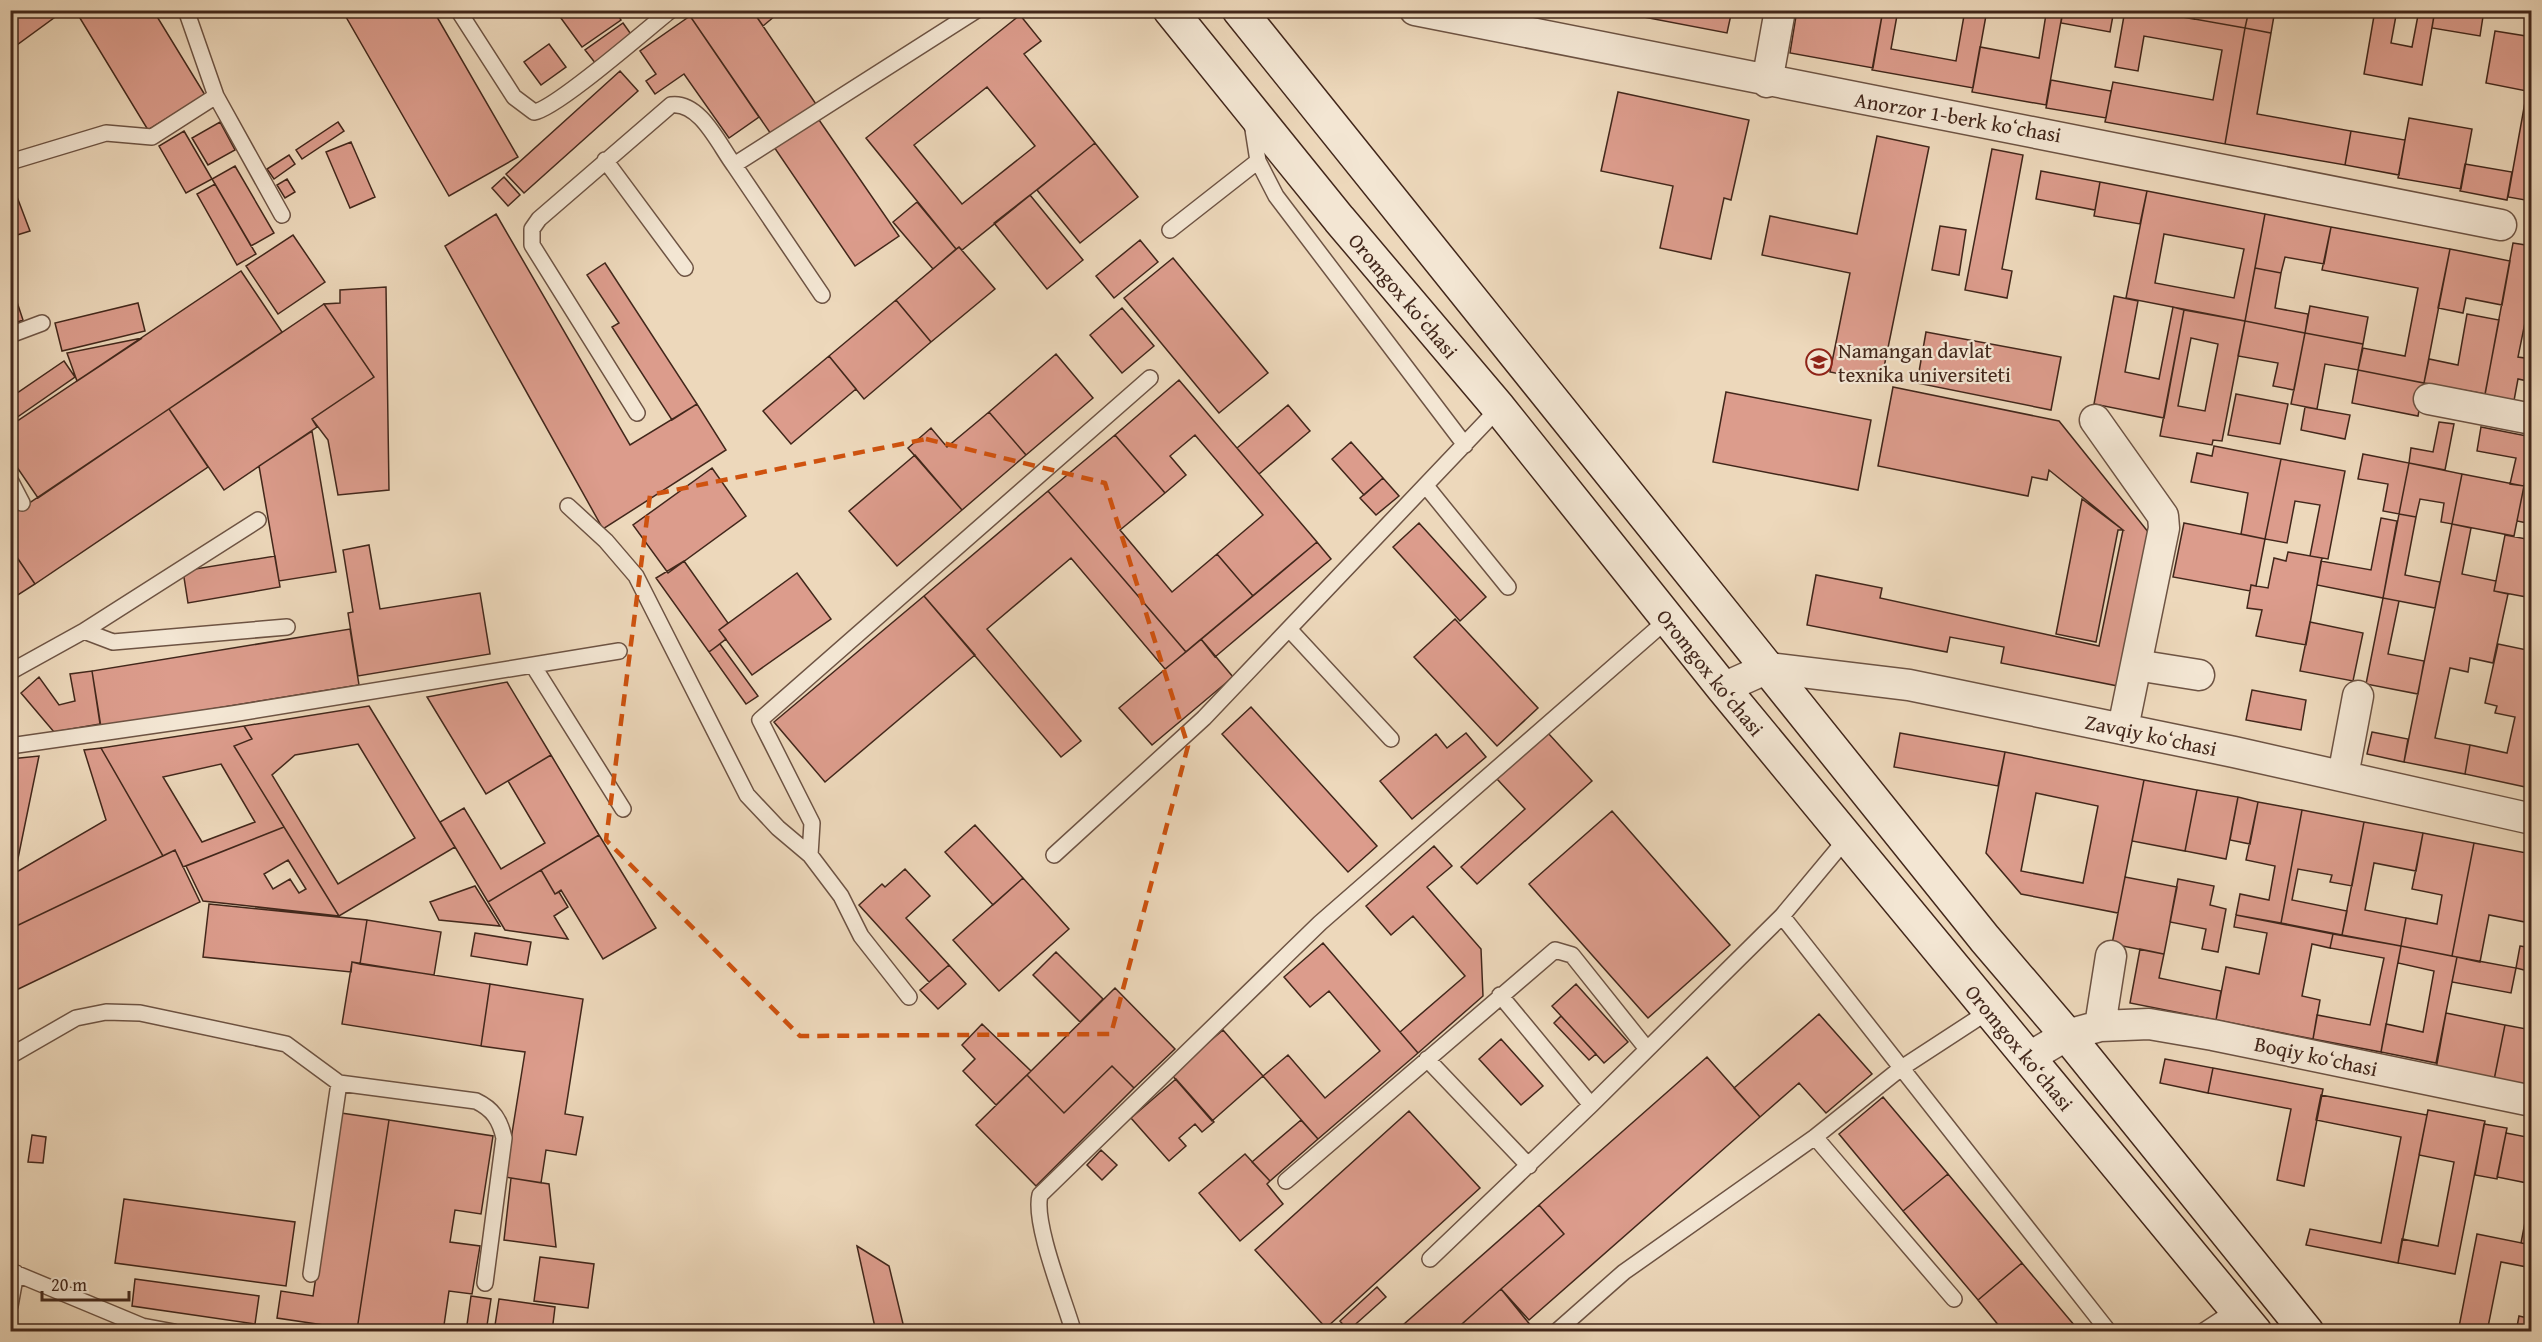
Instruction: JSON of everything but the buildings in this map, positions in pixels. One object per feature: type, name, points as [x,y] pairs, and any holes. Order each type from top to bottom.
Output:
[{"type":"main road","name":"Oromgox ko‘chasi","points":[[1170,10],[1499,408],[1667,620],[2246,1320]]},
{"type":"main road","name":"Oromgox ko‘chasi","points":[[1239,10],[1985,939],[2067,1035],[2307,1332]]},
{"type":"street","name":"Anorzor 1-berk koʻchasi","points":[[1415,10],[1767,82],[2068,137],[2501,225]]},
{"type":"street","points":[[1767,82],[1780,10]]},
{"type":"street","points":[[2428,399],[2532,419]]},
{"type":"street","points":[[2095,420],[2163,516],[2163,539],[2123,728]]},
{"type":"street","points":[[2136,665],[2199,675]]},
{"type":"street","points":[[1723,688],[1768,668]]},
{"type":"street","name":"Zavqiy koʻchasi","points":[[1768,668],[1909,685],[2123,728],[2532,819]]},
{"type":"street","points":[[2343,776],[2358,696]]},
{"type":"street","points":[[2100,1026],[2111,956]]},
{"type":"street","name":"Boqiy koʻchasi","points":[[2028,1058],[2067,1035],[2100,1026],[2149,1024],[2213,1035],[2532,1101]]},
{"type":"lane","points":[[186,10],[216,96],[282,215]]},
{"type":"lane","points":[[458,10],[514,97],[534,112],[543,111],[671,10]]},
{"type":"lane","points":[[734,165],[977,10]]},
{"type":"lane","points":[[10,162],[106,133],[152,137],[216,96]]},
{"type":"lane","points":[[637,414],[532,245],[532,229],[539,219],[605,160],[671,105],[683,103],[694,110],[822,295]]},
{"type":"lane","points":[[1245,103],[1253,128],[1258,161],[1276,196],[1465,445]]},
{"type":"lane","points":[[605,160],[685,268]]},
{"type":"lane","points":[[1170,230],[1258,161]]},
{"type":"lane","points":[[10,335],[42,323]]},
{"type":"lane","points":[[810,855],[812,823],[759,720],[1150,378]]},
{"type":"lane","points":[[1054,855],[1204,718],[1499,408]]},
{"type":"lane","points":[[10,480],[22,503]]},
{"type":"lane","points":[[1426,486],[1508,587]]},
{"type":"lane","points":[[568,506],[606,541],[636,576],[747,795],[778,828],[810,855],[841,896],[861,936],[909,997]]},
{"type":"lane","points":[[10,672],[84,632],[258,520]]},
{"type":"lane","points":[[1072,1327],[1042,1228],[1038,1204],[1040,1195],[1320,923],[1667,620]]},
{"type":"lane","points":[[84,632],[113,642],[287,627]]},
{"type":"lane","points":[[1289,629],[1391,739]]},
{"type":"lane","points":[[10,746],[534,667],[618,651]]},
{"type":"lane","points":[[534,667],[623,809]]},
{"type":"lane","points":[[1430,1259],[1591,1106],[1782,916],[1847,838]]},
{"type":"lane","points":[[1782,916],[2109,1332]]},
{"type":"lane","points":[[1286,1181],[1549,953],[1562,951],[1572,954],[1647,1049]]},
{"type":"lane","points":[[1500,995],[1591,1106]]},
{"type":"lane","points":[[1556,1332],[1624,1272],[1815,1137],[1900,1069],[1989,1011]]},
{"type":"lane","points":[[10,1056],[76,1018],[106,1012],[140,1013],[286,1044],[339,1083],[476,1101],[487,1106],[497,1117],[504,1138],[485,1283]]},
{"type":"lane","points":[[1427,1059],[1529,1166]]},
{"type":"lane","points":[[311,1274],[339,1083]]},
{"type":"lane","points":[[1815,1137],[1954,1299]]},
{"type":"lane","points":[[10,1306],[13,1272],[142,1326],[174,1332]]},
{"type":"lane","points":[[2202,1332],[2246,1320]]},
{"type":"highlighted area","points":[[926,439],[1105,483],[1188,746],[1111,1034],[800,1036],[606,840],[650,495]]},
{"type":"place","name":"Namangan davlat texnika universiteti","points":[[1819,362]]}]
